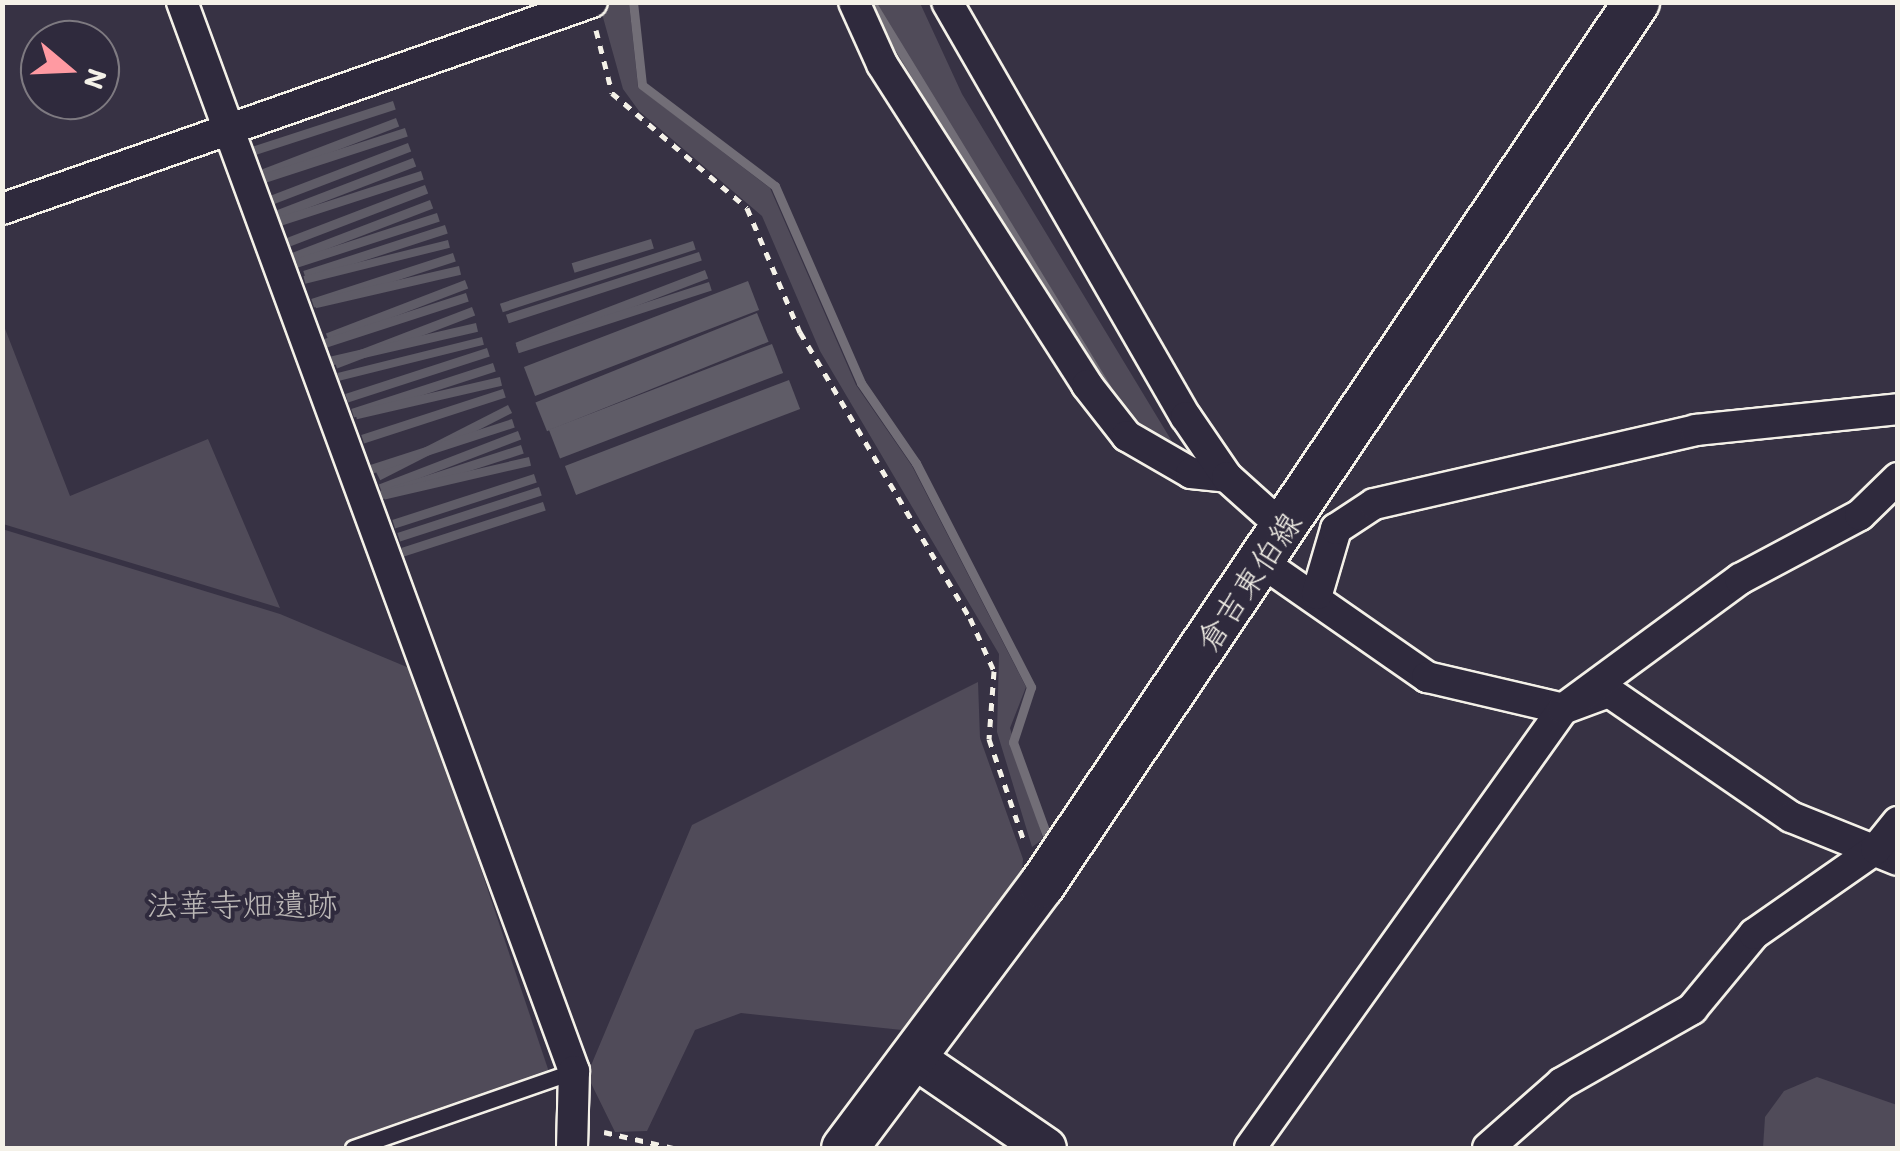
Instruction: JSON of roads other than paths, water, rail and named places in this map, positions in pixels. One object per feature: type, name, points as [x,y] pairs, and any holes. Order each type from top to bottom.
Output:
[{"type":"main road","name":"倉吉東伯線","points":[[844,1148],[1041,885],[1274,546],[1636,2]]},
{"type":"street","points":[[182,2],[574,1070],[572,1148]]},
{"type":"street","points":[[854,2],[882,64],[1097,398],[1127,436],[1162,458],[1227,478]]},
{"type":"street","points":[[947,2],[1227,478],[1274,546],[1317,594],[1427,677],[1564,710],[1609,692],[1792,817],[1886,855]]},
{"type":"street","points":[[2,210],[593,10]]},
{"type":"street","points":[[1317,594],[1336,529],[1374,504],[1696,430],[1898,410]]},
{"type":"street","points":[[1250,1148],[1564,710],[1740,579],[1860,516],[1898,478]]},
{"type":"street","points":[[1488,1148],[1562,1083],[1692,1008],[1754,934],[1886,855],[1898,822]]},
{"type":"street","points":[[913,1057],[1046,1148]]},
{"type":"lane","points":[[353,1148],[574,1070]]},
{"type":"waterway","points":[[633,2],[642,85],[775,186],[861,383],[916,463],[1031,687],[1013,742],[1046,833]]},
{"type":"waterway","points":[[871,2],[1107,388]]},
{"type":"park label","name":"法華寺畑遺跡","points":[[242,905]]}]
